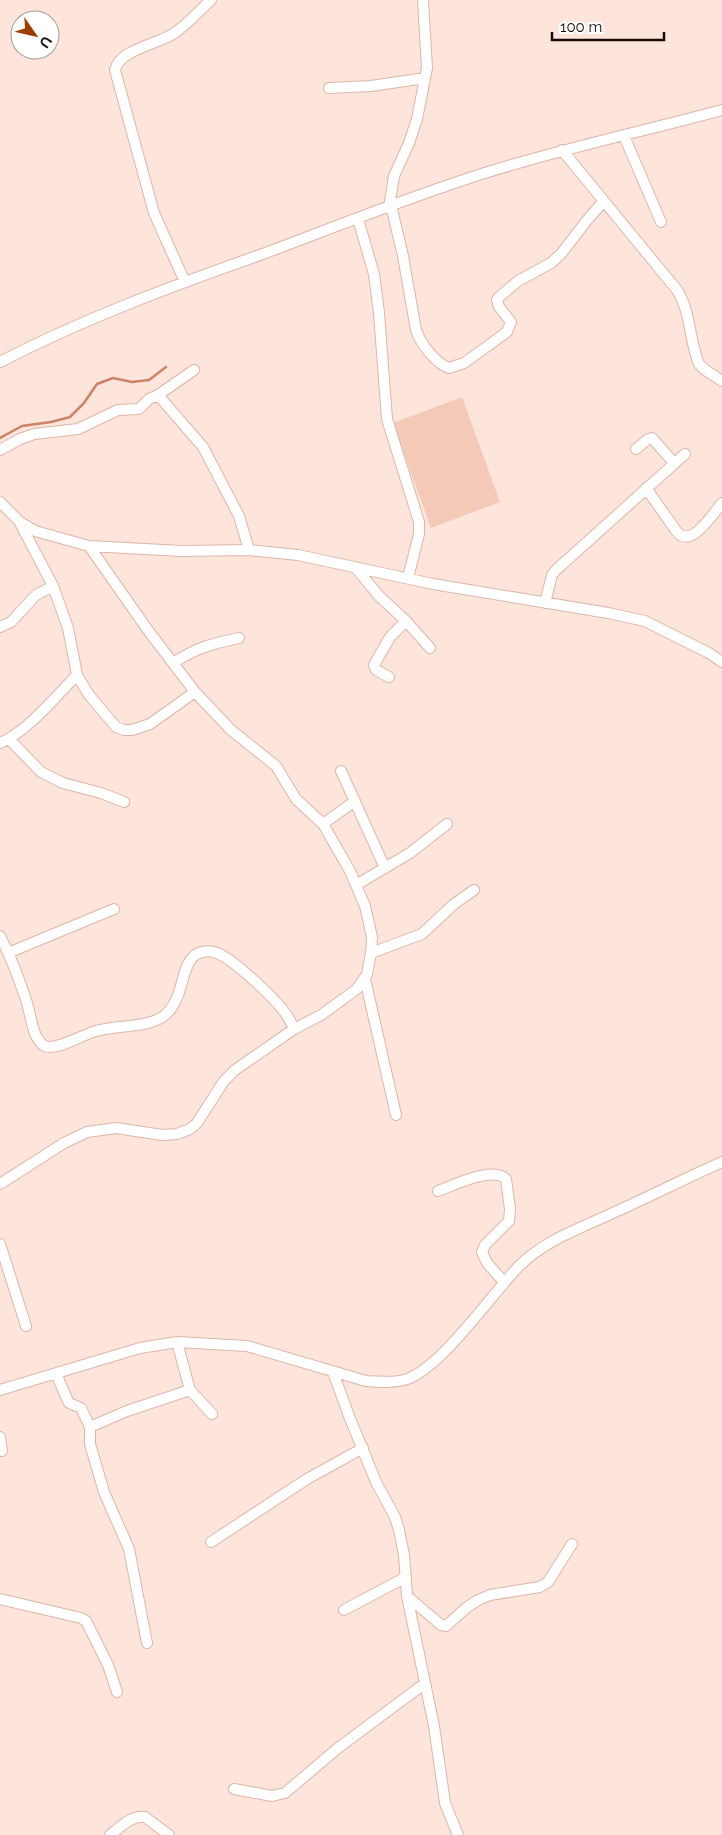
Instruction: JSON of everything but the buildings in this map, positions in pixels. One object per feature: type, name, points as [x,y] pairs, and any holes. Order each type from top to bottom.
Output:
[{"type":"street","points":[[185,282],[154,213],[114,70],[123,57],[173,34],[211,0]]},
{"type":"street","points":[[423,0],[425,78],[409,143],[394,176],[390,191],[391,206],[403,256],[418,336],[438,361],[450,368],[464,363],[507,332],[511,322],[499,307],[497,300],[499,297],[518,281],[551,263],[603,202]]},
{"type":"street","points":[[330,88],[371,86],[425,78]]},
{"type":"street","points":[[0,362],[96,318],[185,282],[486,172],[562,150],[722,110]]},
{"type":"street","points":[[624,136],[661,222]]},
{"type":"street","points":[[562,150],[677,290],[682,298],[687,314],[699,364],[722,381]]},
{"type":"street","points":[[358,219],[374,274],[387,419],[419,522],[419,534],[408,578]]},
{"type":"street","points":[[0,450],[34,434],[78,429],[118,410],[139,409],[149,399],[158,395],[194,370]]},
{"type":"street","points":[[158,395],[203,447],[239,516],[249,550]]},
{"type":"street","points":[[636,449],[652,438],[674,463]]},
{"type":"street","points":[[545,603],[552,575],[556,570],[685,454]]},
{"type":"street","points":[[646,488],[679,535],[684,537],[691,536],[699,531],[722,504]]},
{"type":"street","points":[[0,502],[20,522],[42,534],[90,546],[181,551],[249,550],[298,555],[408,578],[645,621],[701,649],[722,662]]},
{"type":"street","points":[[20,522],[53,586],[68,628],[77,675],[89,695],[116,727],[132,730],[150,724],[195,692]]},
{"type":"street","points":[[0,1184],[64,1143],[87,1132],[116,1128],[162,1135],[177,1134],[190,1128],[197,1123],[229,1075],[294,1029],[320,1015],[357,989],[365,979],[372,953],[370,922],[356,884],[323,824],[296,799],[276,766],[231,730],[195,692],[147,630],[90,546]]},
{"type":"street","points":[[355,567],[379,596],[406,621],[430,648]]},
{"type":"street","points":[[0,628],[11,622],[36,595],[53,586]]},
{"type":"street","points":[[389,678],[376,670],[374,665],[390,637],[406,621]]},
{"type":"street","points":[[173,663],[200,648],[239,638]]},
{"type":"street","points":[[77,675],[40,713],[4,741],[40,772],[63,782],[124,802]]},
{"type":"street","points":[[341,771],[385,868]]},
{"type":"street","points":[[323,824],[355,801]]},
{"type":"street","points":[[356,884],[410,853],[447,824]]},
{"type":"street","points":[[372,953],[422,934],[454,904],[474,890]]},
{"type":"street","points":[[8,953],[114,909]]},
{"type":"street","points":[[0,936],[27,1002],[38,1039],[46,1047],[51,1048],[110,1027],[158,1020],[171,1010],[191,959],[201,952],[211,951],[220,954],[230,961],[275,1000],[291,1021],[294,1029]]},
{"type":"street","points":[[365,979],[396,1114]]},
{"type":"street","points":[[0,1390],[140,1348],[178,1342],[247,1346],[366,1381],[386,1382],[404,1380],[420,1374],[441,1355],[504,1282],[520,1266],[542,1249],[570,1233],[722,1162]]},
{"type":"street","points":[[438,1191],[481,1176],[497,1174],[506,1179],[510,1209],[509,1221],[485,1245],[482,1252],[487,1263],[504,1282]]},
{"type":"street","points":[[0,1244],[26,1326]]},
{"type":"street","points":[[178,1342],[190,1390],[212,1414]]},
{"type":"street","points":[[333,1372],[376,1482],[397,1523],[404,1555],[407,1596],[434,1726],[445,1803],[458,1835]]},
{"type":"street","points":[[56,1374],[69,1403],[81,1408],[90,1427],[90,1444],[104,1492],[130,1549],[147,1643]]},
{"type":"street","points":[[90,1427],[190,1390]]},
{"type":"street","points":[[0,1437],[2,1451]]},
{"type":"street","points":[[211,1542],[307,1478],[363,1448]]},
{"type":"street","points":[[407,1596],[441,1625],[446,1626],[466,1608],[490,1595],[540,1588],[548,1582],[572,1544]]},
{"type":"street","points":[[344,1610],[406,1577]]},
{"type":"street","points":[[0,1599],[86,1620],[108,1665],[117,1692]]},
{"type":"street","points":[[234,1789],[272,1796],[285,1793],[338,1748],[424,1684]]},
{"type":"street","points":[[110,1835],[130,1819],[141,1816],[169,1835]]},
{"type":"shaded area","points":[[462,397],[500,502],[431,528],[393,423]]},
{"type":"waterway","points":[[0,438],[22,426],[70,417],[84,403],[97,384],[113,378],[132,382],[149,380],[166,367]]}]
